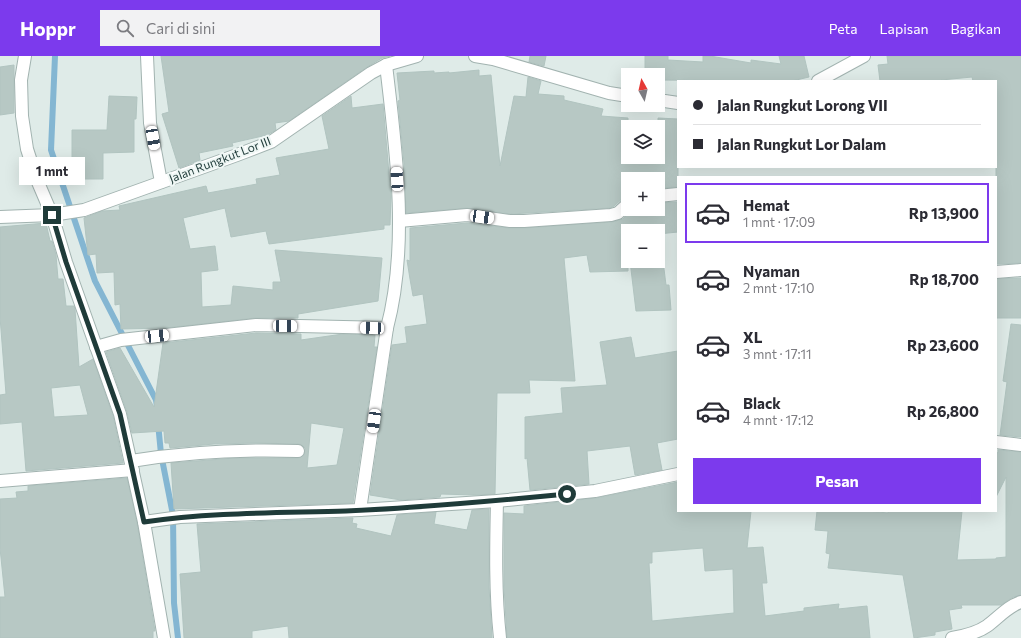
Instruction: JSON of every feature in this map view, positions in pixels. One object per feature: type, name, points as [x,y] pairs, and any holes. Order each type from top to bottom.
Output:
[{"type":"street","points":[[26,56],[22,80],[23,123],[28,149],[37,180],[57,214],[66,262],[120,414],[144,522],[164,638]]},
{"type":"street","points":[[147,56],[150,123],[161,182]]},
{"type":"street","name":"Jalan Rungkut Lor III","points":[[0,217],[57,214],[84,210],[271,142],[371,73],[386,65],[417,56]]},
{"type":"street","points":[[475,56],[493,59],[609,93],[621,95]]},
{"type":"street","points":[[820,80],[864,56]]},
{"type":"street","points":[[360,510],[387,328],[392,308],[399,221],[394,137],[386,65]]},
{"type":"street","points":[[665,101],[677,103]]},
{"type":"street","points":[[665,195],[677,194]]},
{"type":"street","points":[[399,221],[467,215],[524,221],[611,215],[621,210]]},
{"type":"street","points":[[997,272],[1021,270]]},
{"type":"street","points":[[96,347],[125,340],[256,325],[387,328]]},
{"type":"street","points":[[997,442],[1021,445]]},
{"type":"street","points":[[0,481],[132,466],[152,457],[256,449],[298,450]]},
{"type":"street","points":[[144,522],[180,517],[360,510],[497,501],[595,491],[677,474]]},
{"type":"street","points":[[497,501],[496,576],[497,611],[500,638]]},
{"type":"street","points":[[952,638],[973,633],[986,627],[1013,605],[1021,602]]},
{"type":"building","points":[[161,56],[390,56],[382,58],[367,67],[289,121],[275,123],[276,130],[267,135],[232,143],[233,146],[199,153],[200,160],[179,168],[162,114],[169,112]]},
{"type":"building","points":[[530,56],[546,56],[544,66],[529,62]]},
{"type":"building","points":[[645,56],[668,56],[668,60],[703,62],[703,56],[710,56],[751,63],[751,60],[781,64],[779,56],[804,56],[809,77],[796,80],[665,80],[665,68],[645,68]]},
{"type":"building","points":[[887,56],[1021,56],[1021,263],[997,264],[997,80],[973,80],[972,77],[941,80],[880,80],[878,65],[888,64]]},
{"type":"building","points":[[14,65],[14,113],[0,115],[0,67]]},
{"type":"building","points":[[479,70],[479,76],[491,75],[500,166],[514,96],[526,97],[528,77],[541,81],[538,94],[564,96],[564,100],[603,109],[601,116],[628,118],[628,120],[621,120],[621,164],[665,164],[665,120],[658,120],[658,118],[677,119],[677,187],[665,188],[665,172],[621,172],[621,200],[610,208],[511,214],[467,208],[406,213],[404,163],[398,101],[400,100],[397,73],[434,71],[434,73]]},
{"type":"building","points":[[109,96],[137,97],[136,119],[134,119],[134,152],[103,153],[103,179],[72,179],[72,130],[107,130]]},
{"type":"building","points":[[351,96],[352,108],[383,104],[391,197],[390,225],[384,225],[384,229],[269,244],[266,231],[231,237],[225,208],[183,218],[190,249],[215,246],[218,270],[201,272],[202,307],[231,305],[233,286],[273,290],[273,282],[281,282],[275,250],[382,258],[378,301],[298,314],[298,318],[255,318],[165,328],[121,329],[120,304],[115,305],[114,272],[97,273],[96,254],[88,255],[84,218],[102,211],[120,210],[119,206],[206,186],[208,193],[257,184],[256,179],[280,175],[276,158],[329,149],[322,116]]},
{"type":"building","points":[[677,202],[677,232],[665,233],[665,224],[621,224],[621,268],[628,268],[628,271],[590,272],[587,255],[564,258],[575,381],[529,380],[530,393],[497,393],[495,494],[441,494],[440,497],[401,500],[370,495],[392,345],[407,343],[405,327],[427,324],[423,294],[413,296],[407,260],[410,261],[410,228],[467,223],[509,228],[524,228],[612,222],[623,219],[626,216],[665,216],[665,203]]},
{"type":"building","points":[[46,223],[50,241],[52,241],[56,255],[58,279],[63,279],[66,306],[74,306],[75,309],[79,367],[93,359],[113,416],[123,463],[26,471],[22,422],[0,424],[0,395],[6,394],[0,317],[0,227]],"holes":[[[80,385],[88,415],[54,417],[51,388]]]},
{"type":"building","points":[[631,268],[664,268],[666,285],[669,285],[671,310],[636,311]]},
{"type":"building","points":[[1021,278],[1021,318],[997,318],[997,279]]},
{"type":"building","points":[[1011,324],[1021,325],[1021,437],[1000,435],[1007,382],[1003,381]]},
{"type":"building","points":[[256,333],[301,334],[301,340],[343,334],[375,335],[374,347],[377,347],[353,503],[174,509],[171,463],[235,458],[298,458],[304,455],[305,448],[298,444],[256,443],[214,444],[170,448],[169,443],[165,443],[164,431],[132,433],[127,412],[106,352],[120,348],[154,407],[163,343]],"holes":[[[311,423],[344,428],[337,465],[307,468]]]},
{"type":"building","points":[[631,337],[635,358],[677,351],[677,439],[657,443],[662,470],[635,475],[630,446],[587,451],[589,484],[530,490],[527,458],[525,459],[525,417],[563,413],[561,388],[607,385],[600,342]]},
{"type":"building","points":[[998,450],[1021,452],[1021,595],[1013,597],[1001,605],[961,605],[962,608],[949,610],[952,629],[935,632],[935,635],[914,638],[903,575],[828,568],[830,554],[826,553],[828,531],[815,530],[817,512],[962,512],[957,560],[996,559],[1006,557],[1006,477],[997,495]]},
{"type":"building","points":[[127,478],[137,523],[155,631],[153,631],[153,638],[0,638],[0,597],[5,597],[0,548],[0,499],[17,498],[16,492],[28,491],[28,486]]},
{"type":"building","points":[[677,482],[677,512],[751,512],[747,548],[763,547],[767,583],[762,583],[765,616],[804,611],[804,608],[839,604],[838,609],[867,606],[870,638],[507,638],[504,586],[504,513],[524,514],[524,506],[596,498]],"holes":[[[703,548],[705,571],[733,569],[734,613],[652,621],[649,563],[652,563],[652,552]]]},
{"type":"building","points":[[489,509],[489,587],[492,638],[289,638],[288,626],[252,631],[252,638],[184,638],[180,574],[201,572],[197,524],[353,518],[352,523],[357,524],[356,528],[391,536],[397,515],[436,512],[434,524],[467,530],[472,510]]},
{"type":"waterway","points":[[55,56],[51,150],[95,281],[156,400],[157,406]]},
{"type":"waterway","points":[[158,423],[161,454],[173,515],[174,603],[178,638]]},
{"type":"route","points":[[52,215],[66,262],[120,414],[144,522],[180,517],[360,510],[497,501],[567,494]]}]
